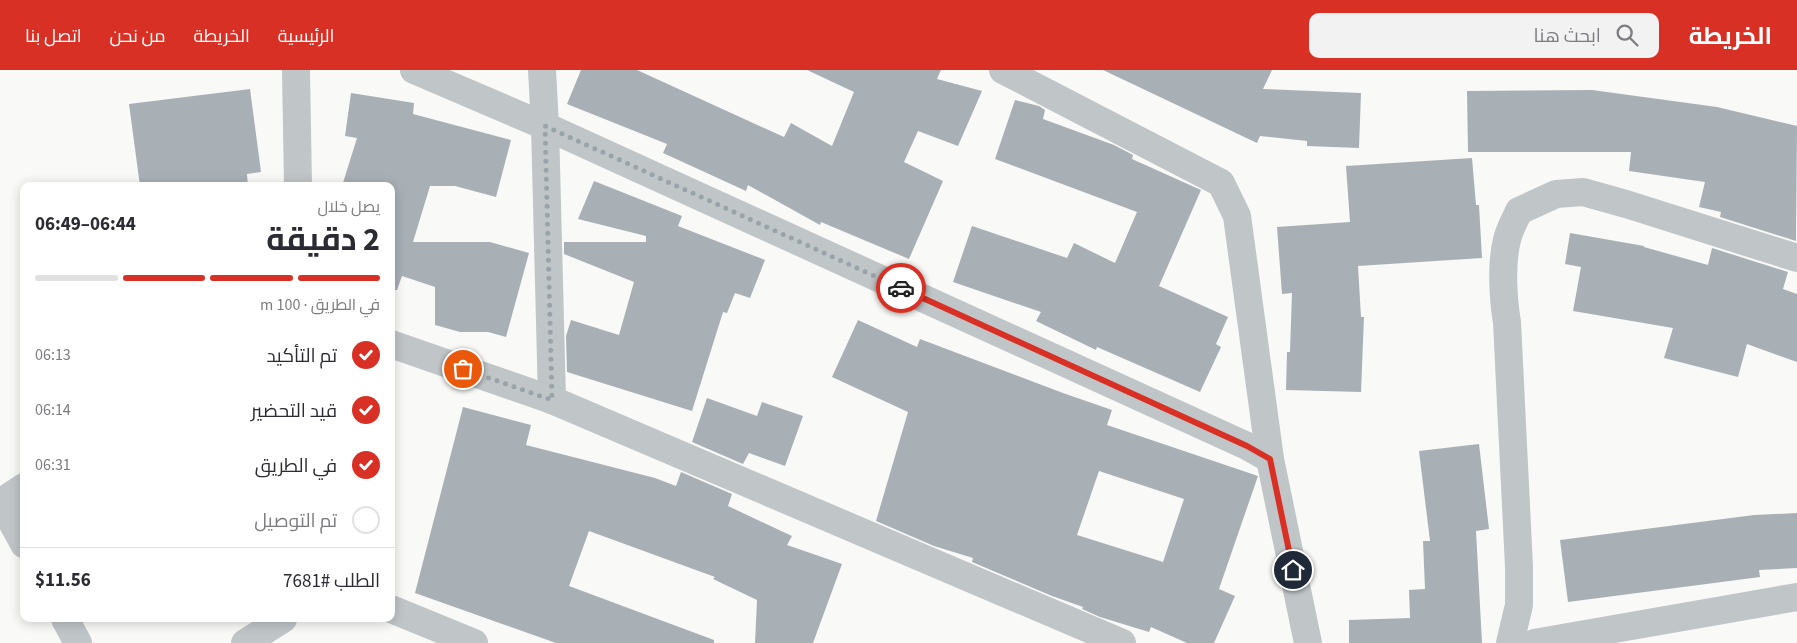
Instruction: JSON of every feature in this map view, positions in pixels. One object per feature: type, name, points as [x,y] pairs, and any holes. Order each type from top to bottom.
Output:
[{"type":"street","points":[[296,70],[298,182]]},
{"type":"street","points":[[414,70],[545,126],[1247,446],[1270,459]]},
{"type":"street","points":[[542,70],[552,400]]},
{"type":"street","points":[[1003,70],[1220,182],[1237,216],[1270,459],[1308,643]]},
{"type":"street","points":[[1510,643],[1519,605],[1519,567],[1507,322],[1504,306],[1504,272],[1507,239],[1519,211],[1556,194],[1583,192],[1797,258]]},
{"type":"street","points":[[395,345],[552,400],[1122,643]]},
{"type":"street","points":[[20,489],[0,501],[20,537]]},
{"type":"street","points":[[1534,643],[1797,597]]},
{"type":"street","points":[[395,611],[474,643]]},
{"type":"street","points":[[67,622],[78,643]]},
{"type":"street","points":[[245,643],[278,622]]},
{"type":"building","points":[[581,70],[637,70],[784,137],[791,123],[832,146],[854,92],[807,70],[941,70],[937,79],[982,91],[958,146],[918,131],[904,162],[943,181],[909,259],[821,222],[820,225],[748,185],[746,191],[663,153],[667,144],[567,104]]},
{"type":"building","points":[[1103,70],[1272,70],[1263,89],[1361,93],[1359,148],[1307,146],[1307,141],[1260,136],[1257,143]]},
{"type":"building","points":[[250,89],[261,172],[247,174],[248,182],[139,182],[129,104]]},
{"type":"building","points":[[1592,90],[1717,107],[1797,126],[1796,241],[1720,217],[1721,212],[1699,207],[1705,182],[1629,171],[1631,152],[1468,152],[1467,91]]},
{"type":"building","points":[[351,93],[414,103],[413,114],[511,140],[496,197],[455,186],[430,186],[413,242],[490,242],[529,253],[506,337],[488,332],[460,332],[435,325],[435,287],[402,276],[397,290],[395,290],[395,182],[343,182],[357,138],[345,136]]},
{"type":"building","points":[[1015,100],[1039,106],[1045,110],[1043,119],[1114,145],[1133,155],[1132,159],[1201,190],[1159,286],[1228,317],[1216,344],[1221,347],[1200,392],[1097,347],[1096,350],[1036,321],[1041,312],[953,282],[972,226],[1067,258],[1074,243],[1115,263],[1137,212],[995,159]]},
{"type":"building","points":[[1472,158],[1476,205],[1479,205],[1482,258],[1358,266],[1361,317],[1364,317],[1361,392],[1286,390],[1287,352],[1290,352],[1292,293],[1282,294],[1277,227],[1350,222],[1346,166]]},
{"type":"building","points":[[594,181],[682,216],[678,226],[765,260],[750,298],[735,293],[727,313],[723,312],[692,411],[567,372],[566,336],[571,320],[619,335],[634,282],[564,254],[564,242],[646,242],[646,236],[578,219]]},
{"type":"building","points":[[1570,233],[1644,246],[1708,265],[1712,248],[1788,272],[1783,289],[1797,294],[1797,362],[1747,344],[1738,377],[1664,358],[1673,328],[1573,311],[1581,267],[1565,264]]},
{"type":"building","points":[[858,320],[917,347],[920,339],[1112,410],[1107,425],[1258,476],[1219,589],[1235,596],[1214,643],[1187,643],[1151,627],[1149,632],[1100,617],[1082,609],[1083,607],[972,562],[973,558],[934,546],[876,521],[908,412],[832,377]],"holes":[[[1099,471],[1184,499],[1163,562],[1077,535]]]},
{"type":"building","points":[[707,398],[757,416],[762,402],[803,416],[785,466],[749,453],[743,464],[692,442]]},
{"type":"building","points":[[463,407],[531,425],[526,445],[655,478],[676,486],[681,472],[732,494],[728,506],[792,536],[787,545],[842,564],[813,643],[755,643],[757,600],[713,579],[715,577],[589,531],[569,586],[714,640],[714,643],[556,643],[415,593]]},
{"type":"building","points":[[1479,444],[1489,529],[1476,531],[1482,643],[1349,643],[1349,620],[1410,618],[1409,590],[1425,589],[1423,541],[1430,541],[1419,451]]},
{"type":"building","points":[[1797,513],[1797,568],[1759,570],[1760,577],[1568,602],[1560,540],[1754,515]]},
{"type":"way so far","points":[[463,369],[552,400],[545,126],[901,288]]},
{"type":"route","points":[[901,288],[1247,446],[1270,459],[1293,570]]}]
